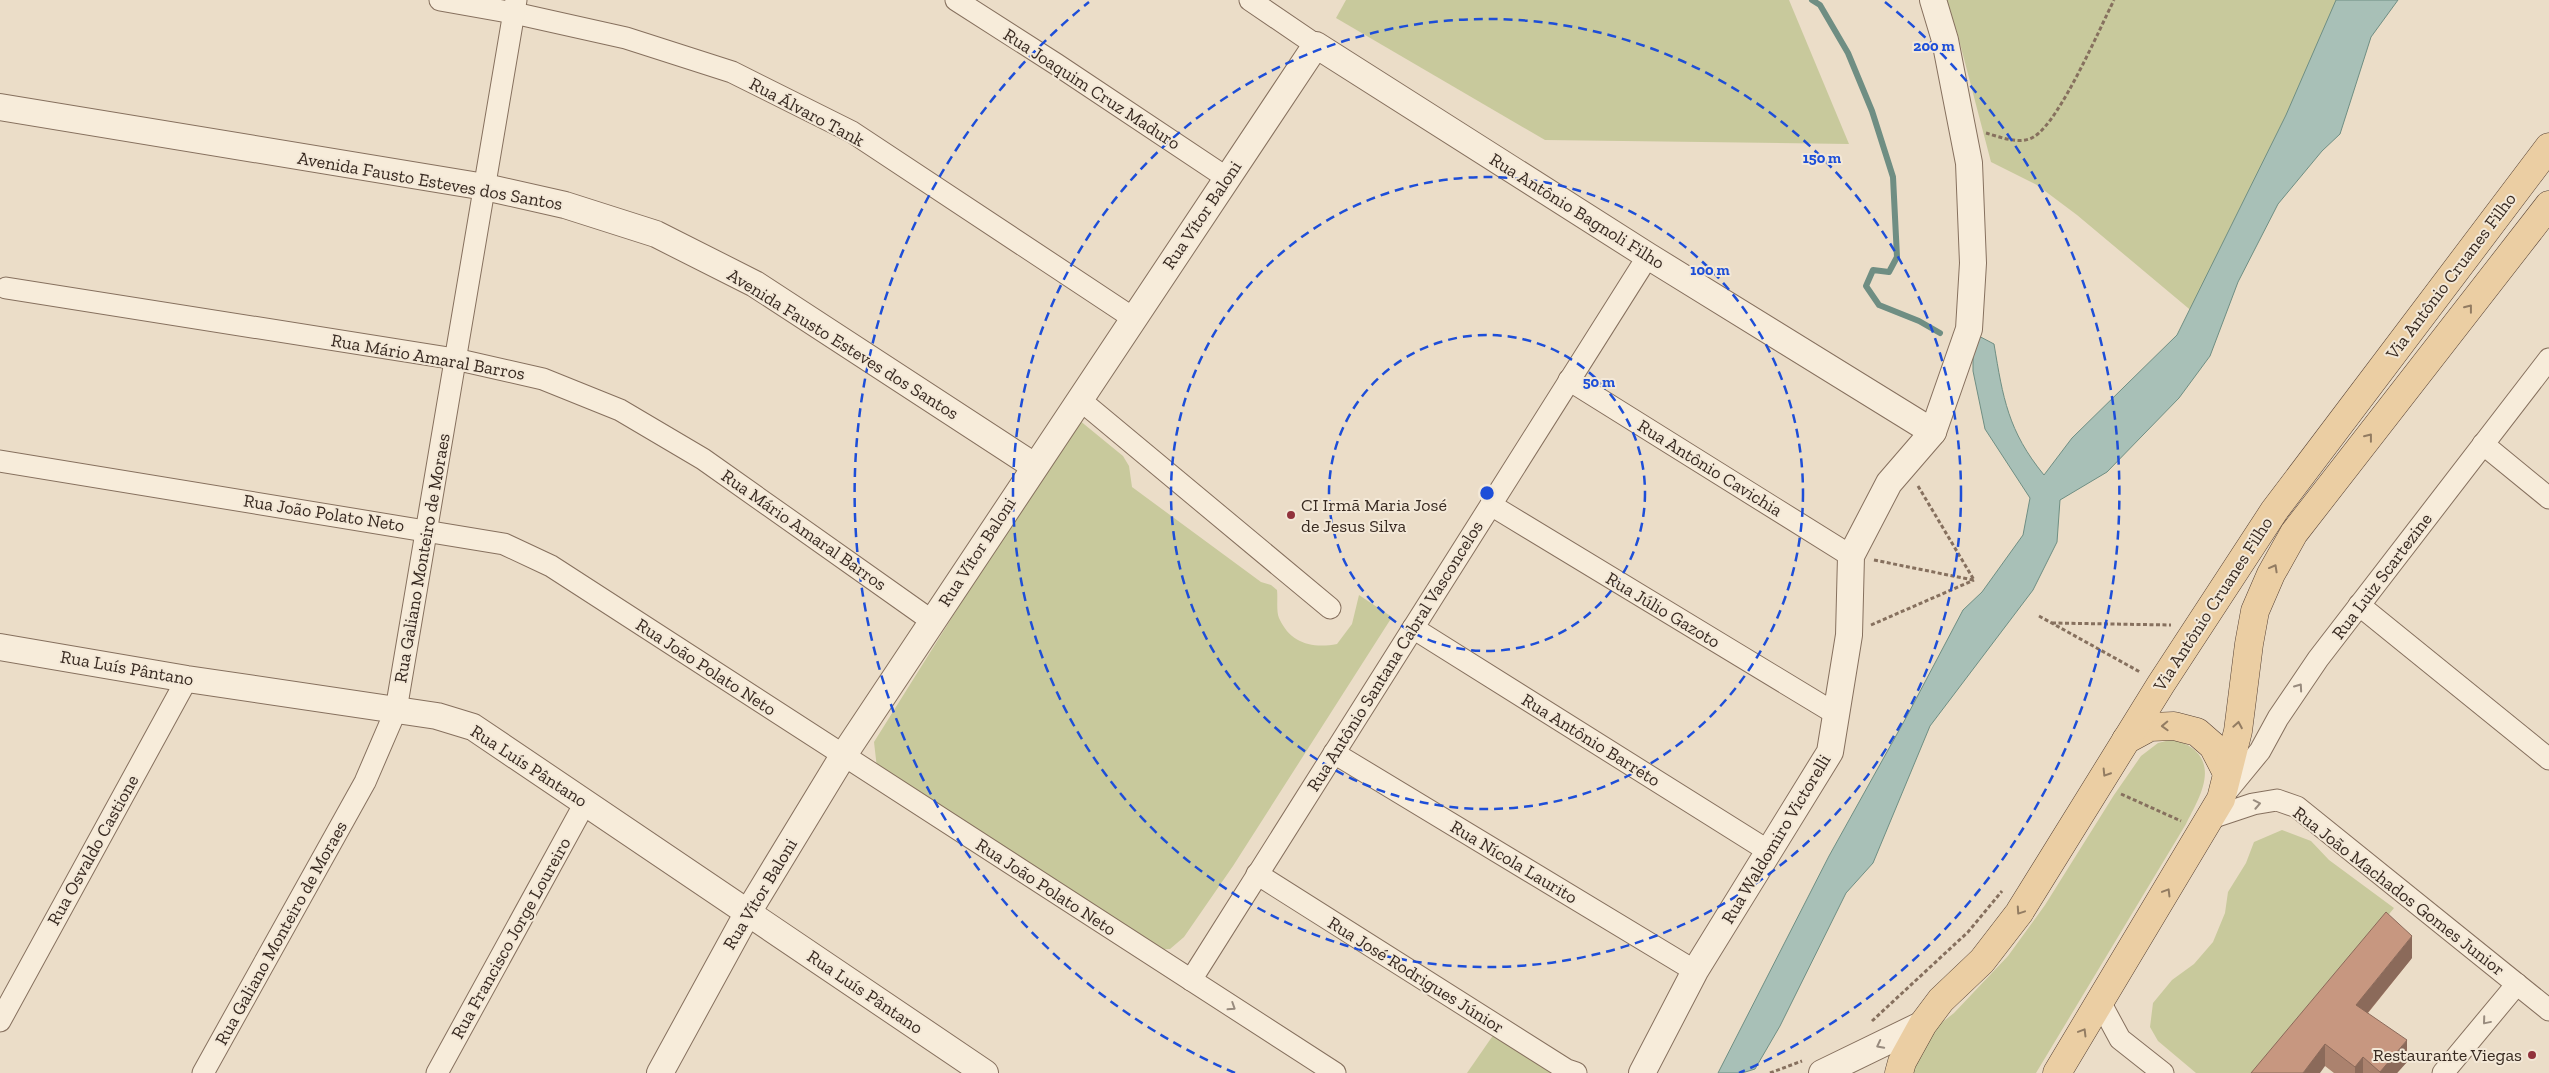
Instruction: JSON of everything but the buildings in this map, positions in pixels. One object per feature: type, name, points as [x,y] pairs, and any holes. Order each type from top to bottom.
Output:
[{"type":"main road","name":"Via Antônio Cruanes Filho","points":[[1899,1073],[1902,1062],[1923,1024],[1941,1000],[1982,961],[2019,914],[2126,740],[2274,511],[2549,147]]},
{"type":"main road","name":"Via Antônio Cruanes Filho","points":[[2057,1073],[2100,1002],[2211,803],[2238,731],[2249,644],[2256,611],[2271,574],[2294,533],[2549,206]]},
{"type":"main road","points":[[2126,740],[2150,727],[2174,726],[2196,732],[2213,746],[2211,803]]},
{"type":"street","name":"Rua Álvaro Tank","points":[[440,0],[515,6],[626,38],[732,72],[852,132],[1134,318]]},
{"type":"street","name":"Rua Joaquim Cruz Maduro","points":[[956,0],[1227,178]]},
{"type":"street","name":"Rua Antônio Bagnoli Filho","points":[[1250,0],[1316,45],[1648,256],[1933,432]]},
{"type":"street","points":[[1933,0],[1945,40],[1969,163],[1973,263],[1969,329],[1933,432]]},
{"type":"street","name":"Rua Galiano Monteiro de Moraes","points":[[204,1073],[365,782],[396,710],[515,6]]},
{"type":"street","name":"Rua Vítor Baloni","points":[[660,1073],[747,914],[843,756],[1034,466],[1316,45]]},
{"type":"street","name":"Avenida Fausto Esteves dos Santos","points":[[0,107],[485,187],[565,205],[656,234],[755,284],[1034,466]]},
{"type":"street","name":"Rua Antônio Santana Cabral Vasconcelos","points":[[1191,980],[1648,256]]},
{"type":"street","name":"Rua Mário Amaral Barros","points":[[6,288],[456,359],[543,379],[620,410],[703,459],[932,621]]},
{"type":"street","name":"Rua Luiz Scartezine","points":[[2211,803],[2260,751],[2296,692],[2359,605],[2549,359]]},
{"type":"street","name":"Rua Antônio Cavichia","points":[[1569,380],[1851,556]]},
{"type":"street","points":[[1079,399],[1330,608]]},
{"type":"street","name":"Rua Waldomiro Victorelli","points":[[1642,1073],[1695,970],[1770,852],[1830,752],[1849,635],[1851,556],[1889,483],[1933,432]]},
{"type":"street","points":[[2482,444],[2549,498]]},
{"type":"street","name":"Rua João Polato Neto","points":[[0,461],[504,544],[551,566],[1335,1073]]},
{"type":"street","name":"Rua Júlio Gazoto","points":[[1491,505],[1836,714]]},
{"type":"street","points":[[2359,605],[2549,759]]},
{"type":"street","name":"Rua Antônio Barreto","points":[[1413,628],[1770,852]]},
{"type":"street","name":"Rua Luís Pântano","points":[[0,647],[187,679],[437,716],[473,727],[747,914],[985,1073]]},
{"type":"street","name":"Rua Osvaldo Castione","points":[[0,1020],[187,679]]},
{"type":"street","name":"Rua Nícola Laurito","points":[[1334,753],[1695,970]]},
{"type":"street","name":"Rua João Machados Gomes Junior","points":[[2211,803],[2253,804],[2277,800],[2297,807],[2549,1010]]},
{"type":"street","name":"Rua Francisco Jorge Loureiro","points":[[437,1073],[585,803]]},
{"type":"street","name":"Rua José Rodrigues Júnior","points":[[1257,874],[1567,1070],[1576,1073]]},
{"type":"street","points":[[2443,1073],[2517,984]]},
{"type":"street","points":[[2100,1002],[2120,1039],[2163,1073]]},
{"type":"street","points":[[1814,1066],[1923,1024]]},
{"type":"street","points":[[675,1045],[680,1073]]},
{"type":"path","points":[[1962,127],[2012,141],[2034,137],[2053,117],[2114,0]]},
{"type":"path","points":[[1906,465],[1974,580]]},
{"type":"path","points":[[1851,556],[1974,580]]},
{"type":"path","points":[[1849,635],[1974,580]]},
{"type":"path","points":[[2039,616],[2140,672]]},
{"type":"path","points":[[2052,624],[2156,627],[2174,625],[2167,632]]},
{"type":"path","points":[[2136,679],[2145,663]]},
{"type":"path","points":[[2119,793],[2211,803]]},
{"type":"path","points":[[1870,1024],[1968,932],[2004,888]]},
{"type":"path","points":[[1770,1073],[1814,1066]]},
{"type":"green space","points":[[1346,0],[1789,0],[1849,144],[1545,140],[1336,18]]},
{"type":"green space","points":[[1945,0],[2346,0],[2194,313],[2077,215],[2037,185],[1991,162],[1957,32]]},
{"type":"green space","points":[[1079,420],[1123,456],[1129,466],[1132,487],[1261,582],[1271,585],[1277,590],[1279,618],[1289,633],[1296,639],[1319,646],[1337,644],[1352,624],[1359,595],[1392,617],[1233,866],[1184,937],[1170,949],[1150,950],[877,768],[874,742],[1048,464]]},
{"type":"green space","points":[[2174,739],[2190,747],[2200,756],[2204,765],[2205,775],[2200,796],[2186,824],[2036,1073],[1904,1073],[1921,1039],[1954,1013],[2008,956],[2045,905],[2114,795],[2141,756],[2158,743]]},
{"type":"green space","points":[[2282,830],[2311,841],[2329,860],[2394,908],[2261,1073],[2196,1073],[2158,1041],[2150,1027],[2153,1003],[2172,980],[2194,964],[2213,942],[2225,913],[2228,892],[2246,863],[2254,842]]},
{"type":"green space","points":[[1494,1034],[1552,1073],[1467,1073]]},
{"type":"shaded area","points":[[2336,0],[2398,0],[2371,37],[2340,134],[2322,151],[2278,204],[2238,282],[2210,356],[2179,398],[2107,472],[2060,500],[2057,542],[2033,590],[1930,726],[1873,863],[1846,893],[1780,1026],[1755,1069],[1742,1073],[1718,1073],[1829,856],[1907,716],[1963,610],[1982,592],[2023,535],[2030,498],[1985,429],[1973,371],[1973,333],[1994,344],[2004,398],[2009,413],[2022,444],[2044,475],[2072,438],[2177,335],[2286,115]]},
{"type":"waterway","points":[[1812,0],[1820,5],[1848,53],[1872,111],[1893,177],[1897,257],[1889,272],[1873,270],[1866,286],[1879,305],[1919,321],[1940,333]]},
{"type":"place","name":"CI Irmã Maria José de Jesus Silva","points":[[1291,515]]},
{"type":"place","name":"Restaurante Viegas","points":[[2532,1055]]}]
